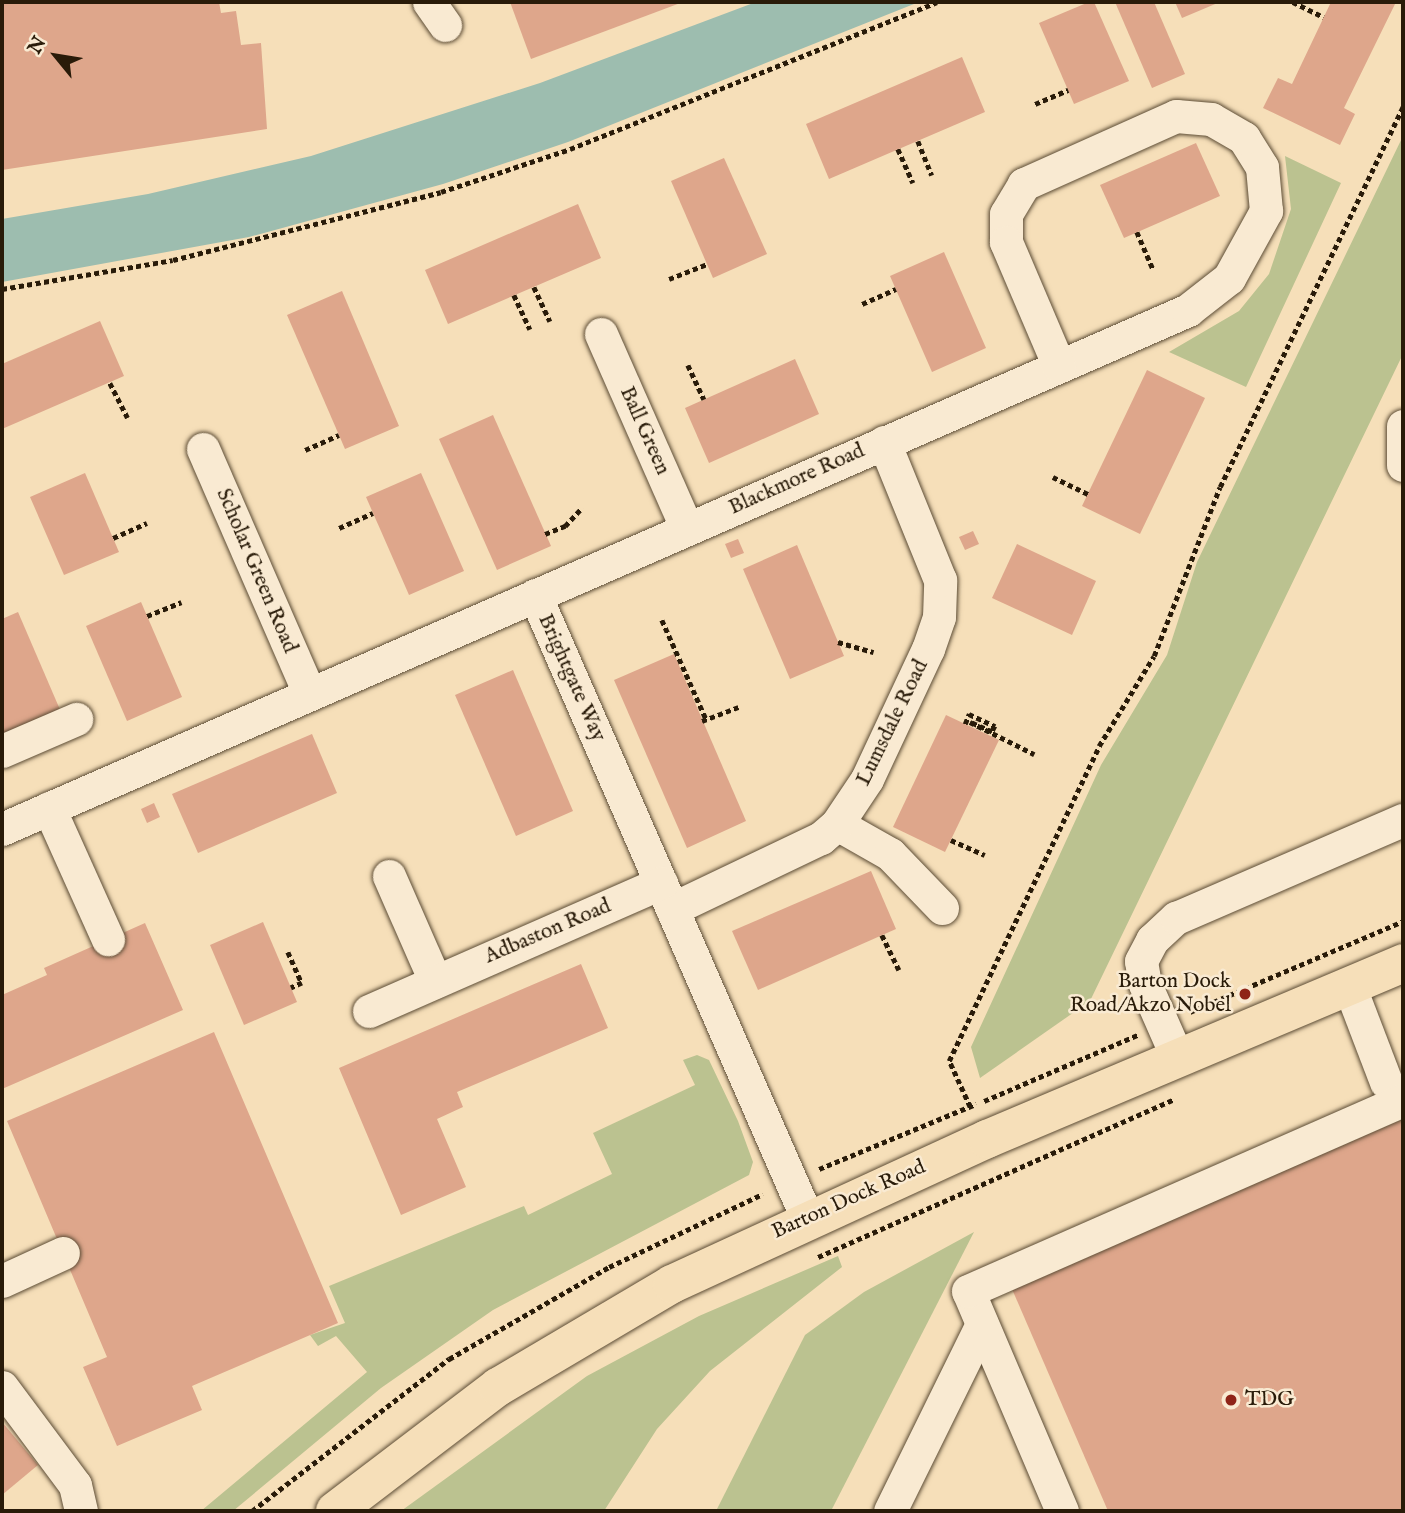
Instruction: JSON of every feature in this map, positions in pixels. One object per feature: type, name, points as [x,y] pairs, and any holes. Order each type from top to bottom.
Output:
[{"type":"main road","name":"Barton Dock Road","points":[[335,1511],[411,1449],[584,1332],[807,1218],[978,1123],[1177,1057],[1403,963]]},
{"type":"street","name":"Blackmore Road","points":[[535,595],[1188,310],[1229,278],[1266,211],[1262,167],[1244,138],[1211,119],[1176,116],[1024,184],[1006,214],[1006,242],[1059,366]]},
{"type":"street","name":"Ball Green","points":[[601,334],[687,529]]},
{"type":"street","points":[[1403,426],[1403,465]]},
{"type":"street","name":"Lumsdale Road","points":[[666,896],[821,838],[837,824],[867,779],[939,617],[935,562],[884,442]]},
{"type":"street","name":"Scholar Green Road","points":[[203,449],[309,693]]},
{"type":"street","name":"Brightgate Way","points":[[2,829],[535,595],[807,1218]]},
{"type":"street","points":[[2,751],[76,719]]},
{"type":"street","points":[[49,808],[108,939]]},
{"type":"street","points":[[1177,1057],[1144,984],[1141,961],[1152,940],[1176,918],[1403,820]]},
{"type":"street","points":[[837,824],[890,854],[942,908]]},
{"type":"street","points":[[389,876],[435,981]]},
{"type":"street","name":"Adbaston Road","points":[[369,1011],[435,981],[666,896]]},
{"type":"street","points":[[1062,1511],[968,1291],[1395,1091],[1349,985]]},
{"type":"street","points":[[2,1281],[63,1253]]},
{"type":"street","points":[[890,1511],[982,1324]]},
{"type":"street","points":[[4,1391],[75,1485],[81,1511]]},
{"type":"path","points":[[2,289],[173,260],[441,192],[570,149],[937,2]]},
{"type":"path","points":[[1293,2],[1324,17]]},
{"type":"path","points":[[1035,104],[1068,90]]},
{"type":"path","points":[[978,1123],[949,1061],[1099,746],[1154,656],[1220,487],[1403,106]]},
{"type":"path","points":[[918,141],[932,175]]},
{"type":"path","points":[[898,149],[914,183]]},
{"type":"path","points":[[1137,232],[1153,269]]},
{"type":"path","points":[[669,279],[707,264]]},
{"type":"path","points":[[534,287],[550,321]]},
{"type":"path","points":[[862,304],[896,289]]},
{"type":"path","points":[[514,295],[530,330]]},
{"type":"path","points":[[688,365],[704,400]]},
{"type":"path","points":[[110,383],[128,418]]},
{"type":"path","points":[[305,450],[339,435]]},
{"type":"path","points":[[1053,477],[1088,494]]},
{"type":"path","points":[[545,534],[565,526],[582,508]]},
{"type":"path","points":[[339,528],[373,513]]},
{"type":"path","points":[[113,538],[147,523]]},
{"type":"path","points":[[147,616],[181,602]]},
{"type":"path","points":[[662,620],[704,720],[738,707]]},
{"type":"path","points":[[838,642],[874,652]]},
{"type":"path","points":[[969,714],[995,726],[992,732],[967,723],[969,714]]},
{"type":"path","points":[[967,723],[1034,754]]},
{"type":"path","points":[[951,840],[985,855]]},
{"type":"path","points":[[1183,1015],[1403,921]]},
{"type":"path","points":[[882,935],[899,970]]},
{"type":"path","points":[[288,952],[302,983],[291,988]]},
{"type":"path","points":[[830,1165],[978,1123],[1136,1036]]},
{"type":"path","points":[[806,1262],[1184,1095]]},
{"type":"path","points":[[252,1511],[449,1359],[609,1267],[753,1198]]},
{"type":"green space","points":[[1403,136],[1403,354],[1090,1001],[980,1078],[971,1047],[1101,765],[1167,655],[1197,562]]},
{"type":"green space","points":[[1285,156],[1341,183],[1246,387],[1169,352],[1239,311],[1269,274],[1291,209]]},
{"type":"green space","points":[[697,1055],[709,1060],[738,1121],[753,1162],[749,1175],[493,1310],[381,1388],[233,1511],[201,1511],[367,1372],[336,1336],[318,1346],[310,1335],[345,1323],[329,1286],[524,1206],[528,1215],[612,1174],[593,1133],[695,1085],[683,1060]]},
{"type":"green space","points":[[974,1232],[831,1511],[716,1511],[805,1335],[864,1292]]},
{"type":"green space","points":[[838,1256],[842,1267],[710,1371],[657,1429],[604,1511],[401,1511],[587,1376],[699,1316]]},
{"type":"shaded area","points":[[756,2],[919,2],[568,142],[443,184],[249,237],[2,282],[2,219],[148,194],[311,156],[540,83]]},
{"type":"building","points":[[2,2],[219,2],[221,13],[236,11],[241,45],[261,43],[267,129],[2,170]]},
{"type":"building","points":[[510,2],[683,2],[531,59]]},
{"type":"building","points":[[1094,2],[1129,81],[1074,104],[1039,23]]},
{"type":"building","points":[[1115,2],[1154,2],[1185,74],[1152,88]]},
{"type":"building","points":[[1175,2],[1220,2],[1182,18]]},
{"type":"building","points":[[1331,2],[1396,2],[1344,108],[1355,114],[1340,145],[1263,108],[1278,78],[1292,84]]},
{"type":"building","points":[[962,57],[985,112],[829,179],[806,124]]},
{"type":"building","points":[[1196,143],[1220,196],[1124,238],[1100,185]]},
{"type":"building","points":[[724,158],[767,254],[713,278],[671,181]]},
{"type":"building","points":[[578,204],[601,258],[448,324],[425,270]]},
{"type":"building","points":[[944,252],[986,348],[932,372],[890,276]]},
{"type":"building","points":[[342,291],[399,426],[345,449],[287,315]]},
{"type":"building","points":[[100,321],[124,376],[2,429],[2,364]]},
{"type":"building","points":[[795,359],[819,414],[709,463],[685,408]]},
{"type":"building","points":[[1147,370],[1205,398],[1140,534],[1082,506]]},
{"type":"building","points":[[493,415],[551,546],[497,570],[439,439]]},
{"type":"building","points":[[85,473],[119,552],[64,575],[30,497]]},
{"type":"building","points":[[421,473],[464,571],[409,595],[366,497]]},
{"type":"building","points":[[973,531],[979,544],[965,550],[959,537]]},
{"type":"building","points":[[738,539],[744,553],[731,558],[725,544]]},
{"type":"building","points":[[1017,544],[1096,581],[1072,635],[992,598]]},
{"type":"building","points":[[797,545],[844,656],[790,679],[743,569]]},
{"type":"building","points":[[141,602],[182,697],[127,721],[86,626]]},
{"type":"building","points":[[18,612],[61,712],[2,738],[2,619]]},
{"type":"building","points":[[674,654],[746,821],[687,848],[614,680]]},
{"type":"building","points":[[513,670],[573,811],[516,836],[455,695]]},
{"type":"building","points":[[946,715],[999,740],[945,852],[893,827]]},
{"type":"building","points":[[312,734],[337,793],[198,853],[172,794]]},
{"type":"building","points":[[154,803],[160,817],[147,823],[141,809]]},
{"type":"building","points":[[871,871],[896,929],[758,990],[732,931]]},
{"type":"building","points":[[263,922],[297,1002],[244,1025],[210,945]]},
{"type":"building","points":[[145,923],[183,1010],[2,1089],[2,995],[47,975],[44,968]]},
{"type":"building","points":[[581,964],[608,1028],[457,1092],[463,1107],[437,1119],[466,1187],[401,1215],[339,1068]]},
{"type":"building","points":[[214,1032],[338,1323],[192,1386],[202,1410],[117,1446],[83,1367],[107,1357],[7,1121]]},
{"type":"building","name":"TDG","points":[[1403,1119],[1403,1511],[1108,1511],[1012,1289]]},
{"type":"building","points":[[2,1422],[38,1465],[2,1495]]},
{"type":"place","name":"Barton Dock Road/Akzo Nobel","points":[[1245,994]]},
{"type":"place","name":"TDG","points":[[1231,1400]]}]
